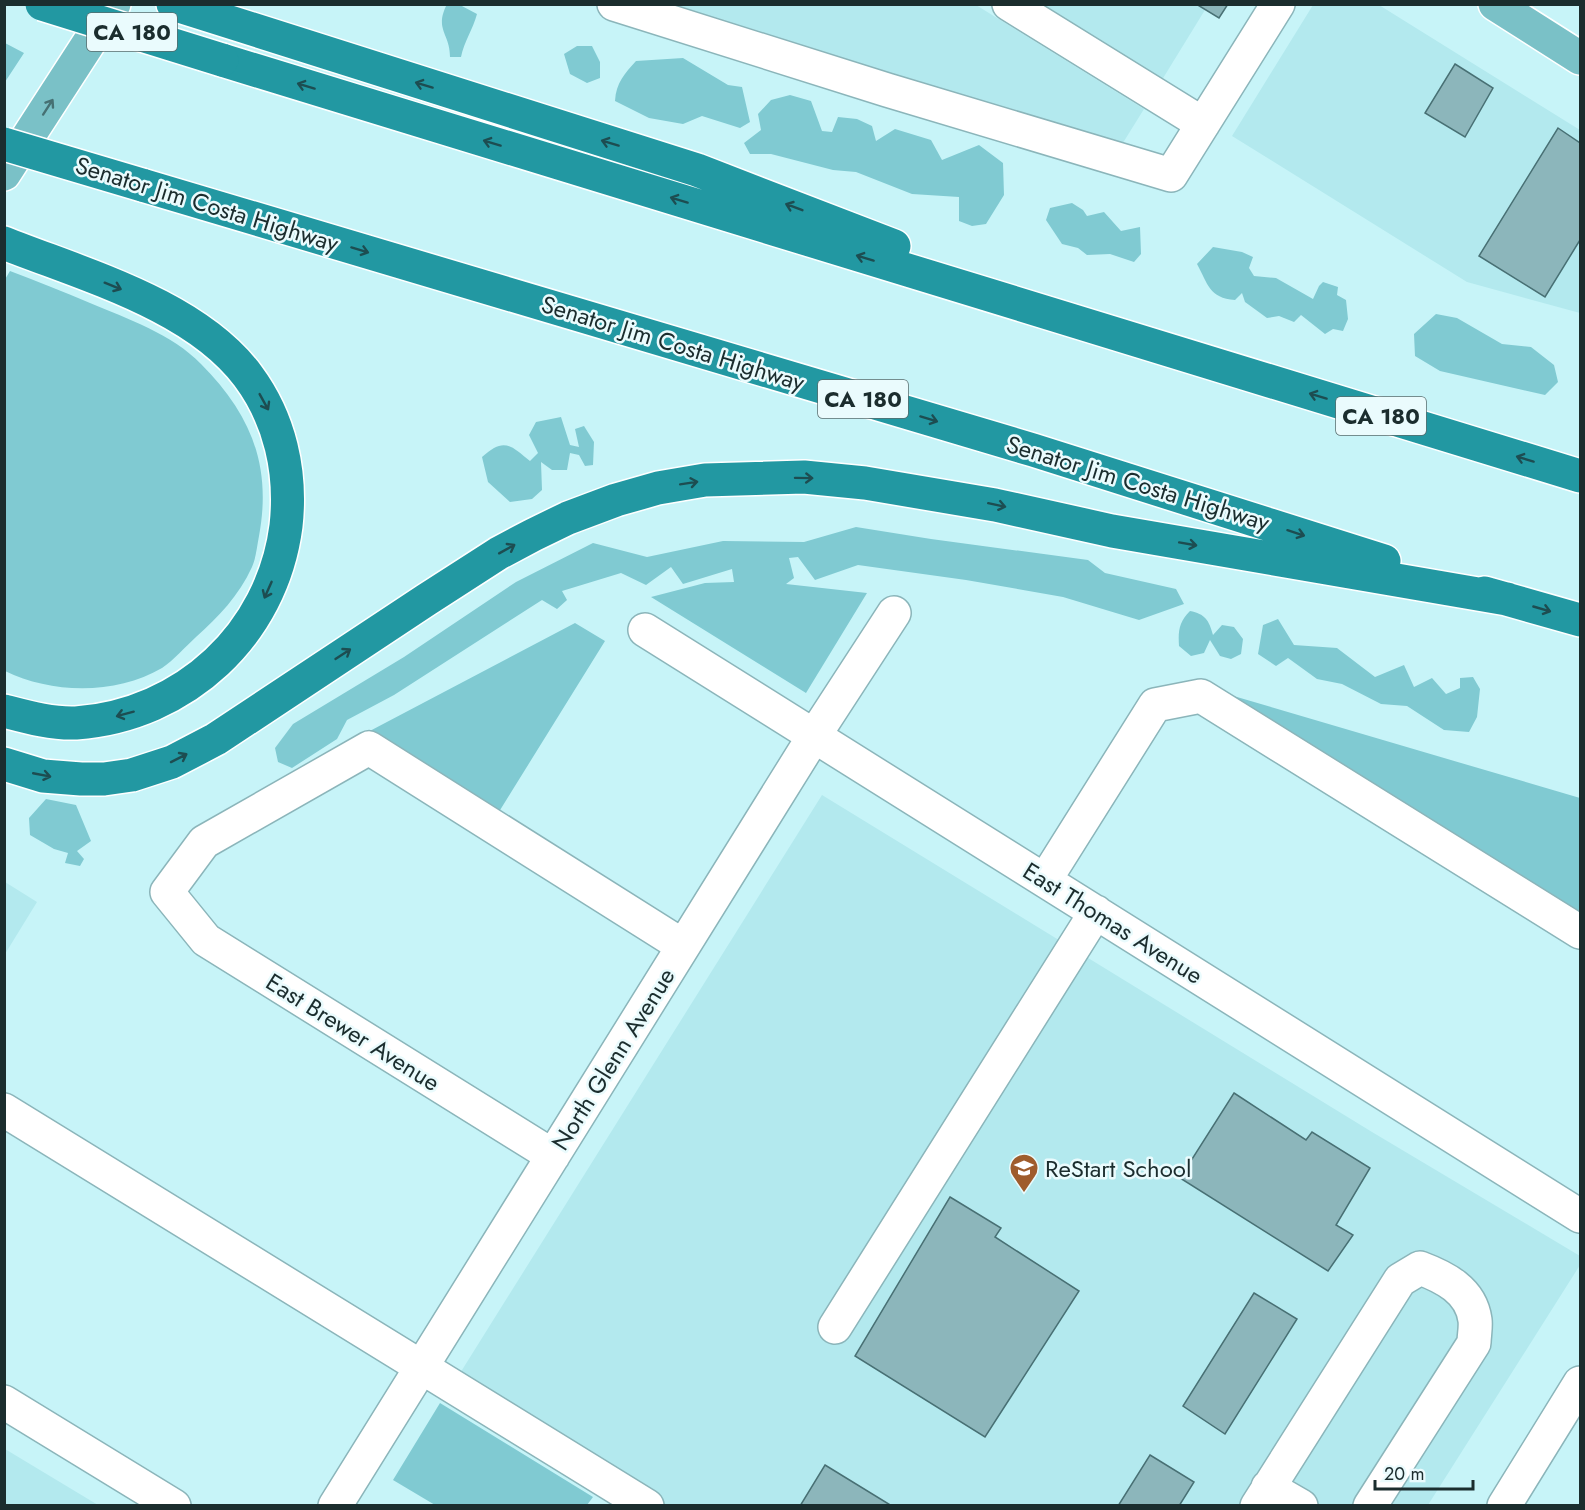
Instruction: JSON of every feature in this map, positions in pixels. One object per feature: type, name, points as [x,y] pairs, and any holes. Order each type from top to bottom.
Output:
[{"type":"highway","name":"CA 180","points":[[42,4],[1581,476]]},
{"type":"highway","points":[[173,4],[697,170],[1182,355]]},
{"type":"highway","name":"Senator Jim Costa Highway","points":[[4,144],[1033,450],[1506,599],[1581,620]]},
{"type":"highway","points":[[4,243],[161,307],[219,345],[247,375],[267,405],[279,437],[287,469],[289,502],[284,542],[275,576],[262,605],[230,648],[210,669],[162,700],[139,710],[108,718],[74,723],[12,712]]},
{"type":"highway","points":[[4,764],[43,776],[104,779],[132,775],[172,762],[216,739],[499,553],[533,535],[568,518],[616,500],[658,488],[705,480],[804,477],[865,483],[995,505],[1112,531],[1506,599]]},
{"type":"main road","points":[[4,174],[114,4]]},
{"type":"main road","points":[[1505,7],[1581,58]]},
{"type":"street","points":[[614,4],[886,90],[1171,175],[1278,4]]},
{"type":"street","points":[[1009,4],[1203,124]]},
{"type":"street","name":"North Glenn Avenue","points":[[335,1506],[814,736],[894,613]]},
{"type":"street","name":"East Thomas Avenue","points":[[645,630],[1581,1216]]},
{"type":"street","points":[[1045,880],[1155,705],[1200,696],[1581,932]]},
{"type":"street","name":"East Brewer Avenue","points":[[553,1156],[206,940],[167,892],[204,842],[369,748],[683,946]]},
{"type":"street","points":[[835,1327],[1096,912]]},
{"type":"street","points":[[4,1110],[647,1506]]},
{"type":"street","points":[[1301,1506],[1262,1496],[1400,1280],[1420,1268],[1438,1274],[1458,1287],[1469,1302],[1475,1319],[1474,1343],[1370,1506]]},
{"type":"street","points":[[1504,1506],[1581,1383]]},
{"type":"street","points":[[4,1402],[174,1506]]},
{"type":"shaded area","points":[[447,4],[460,5],[477,14],[461,57],[450,57],[448,42],[442,26],[443,13]]},
{"type":"shaded area","points":[[641,5],[976,5],[1144,109],[1121,146]]},
{"type":"shaded area","points":[[1022,5],[1208,5],[1157,88]]},
{"type":"shaded area","points":[[1313,5],[1379,5],[1580,130],[1580,313],[1467,282],[1232,136]]},
{"type":"shaded area","points":[[4,43],[24,53],[5,82]]},
{"type":"shaded area","points":[[577,46],[592,46],[600,62],[600,78],[587,83],[570,74],[564,54]]},
{"type":"shaded area","points":[[683,58],[728,85],[742,87],[750,122],[740,128],[702,116],[683,124],[649,118],[615,101],[619,84],[636,61]]},
{"type":"shaded area","points":[[790,95],[811,101],[822,131],[832,132],[838,117],[857,119],[872,126],[876,141],[895,129],[931,140],[942,160],[979,145],[1003,163],[1004,195],[986,224],[972,226],[959,221],[959,197],[912,194],[856,172],[833,170],[771,154],[750,154],[744,143],[761,130],[758,114],[771,100]]},
{"type":"shaded area","points":[[1072,203],[1083,210],[1087,216],[1104,212],[1121,231],[1140,227],[1141,254],[1134,262],[1110,254],[1087,255],[1078,248],[1062,244],[1046,220],[1050,208]]},
{"type":"shaded area","points":[[1213,247],[1242,252],[1253,257],[1249,268],[1254,276],[1276,278],[1313,299],[1323,282],[1338,287],[1337,295],[1346,300],[1348,319],[1343,331],[1333,329],[1325,334],[1301,315],[1294,322],[1279,316],[1267,318],[1245,302],[1242,293],[1235,300],[1226,299],[1214,293],[1197,264]]},
{"type":"shaded area","points":[[10,271],[134,321],[177,344],[201,364],[233,402],[254,442],[260,464],[262,511],[255,556],[247,578],[220,614],[171,661],[144,677],[125,683],[105,687],[63,687],[23,679],[5,671],[4,281]]},
{"type":"shaded area","points":[[1436,314],[1457,318],[1502,344],[1531,347],[1554,365],[1558,382],[1545,395],[1440,371],[1415,356],[1414,334]]},
{"type":"shaded area","points":[[561,417],[570,445],[579,447],[575,429],[584,426],[594,442],[593,465],[585,466],[579,455],[570,453],[567,470],[552,470],[541,462],[542,490],[532,499],[510,502],[488,482],[482,457],[502,445],[512,447],[530,461],[538,453],[529,435],[536,422]]},
{"type":"shaded area","points":[[856,527],[1088,560],[1105,573],[1176,589],[1184,604],[1139,620],[1063,597],[966,580],[858,565],[815,580],[798,557],[789,558],[794,578],[786,584],[867,593],[806,693],[651,597],[705,583],[734,582],[732,569],[683,584],[671,567],[646,585],[621,573],[562,591],[567,600],[557,609],[542,600],[394,695],[347,720],[337,739],[292,768],[278,762],[275,748],[293,724],[404,657],[516,582],[593,543],[647,557],[723,541],[804,542]]},
{"type":"shaded area","points":[[1190,611],[1206,618],[1213,635],[1222,625],[1234,627],[1243,639],[1241,654],[1231,659],[1220,656],[1210,640],[1204,653],[1191,656],[1179,646],[1180,627]]},
{"type":"shaded area","points":[[1278,619],[1294,645],[1337,648],[1375,677],[1404,665],[1414,687],[1432,678],[1446,694],[1460,688],[1460,678],[1473,677],[1480,689],[1477,717],[1469,732],[1444,730],[1407,706],[1381,704],[1342,684],[1317,679],[1288,658],[1276,666],[1258,654],[1263,625]]},
{"type":"shaded area","points":[[575,623],[605,641],[497,815],[366,733]]},
{"type":"shaded area","points":[[1213,690],[1580,798],[1580,915]]},
{"type":"shaded area","name":"ReStart School","points":[[822,795],[1372,1132],[1580,1256],[1580,1265],[1428,1505],[665,1505],[457,1378]]},
{"type":"shaded area","points":[[46,799],[76,805],[91,841],[77,851],[84,859],[80,866],[65,863],[68,853],[54,849],[30,835],[29,818]]},
{"type":"shaded area","points":[[5,882],[37,902],[5,954]]},
{"type":"shaded area","points":[[440,1403],[593,1497],[587,1505],[435,1505],[393,1480]]},
{"type":"shaded area","points":[[5,1449],[98,1505],[5,1505]]},
{"type":"building","points":[[1196,4],[1228,4],[1219,18]]},
{"type":"building","points":[[1455,64],[1493,88],[1465,137],[1425,113]]},
{"type":"building","points":[[1558,128],[1580,143],[1580,240],[1545,297],[1479,256]]},
{"type":"building","points":[[1234,1093],[1306,1140],[1312,1132],[1370,1168],[1336,1225],[1353,1235],[1328,1271],[1180,1178]]},
{"type":"building","points":[[950,1197],[1001,1228],[995,1237],[1079,1291],[985,1437],[855,1356]]},
{"type":"building","points":[[1254,1293],[1297,1319],[1225,1434],[1183,1406]]},
{"type":"building","points":[[1150,1455],[1194,1482],[1179,1506],[1118,1506]]},
{"type":"building","points":[[825,1465],[892,1506],[800,1506]]},
{"type":"place","name":"ReStart School","points":[[1024,1194]]}]
